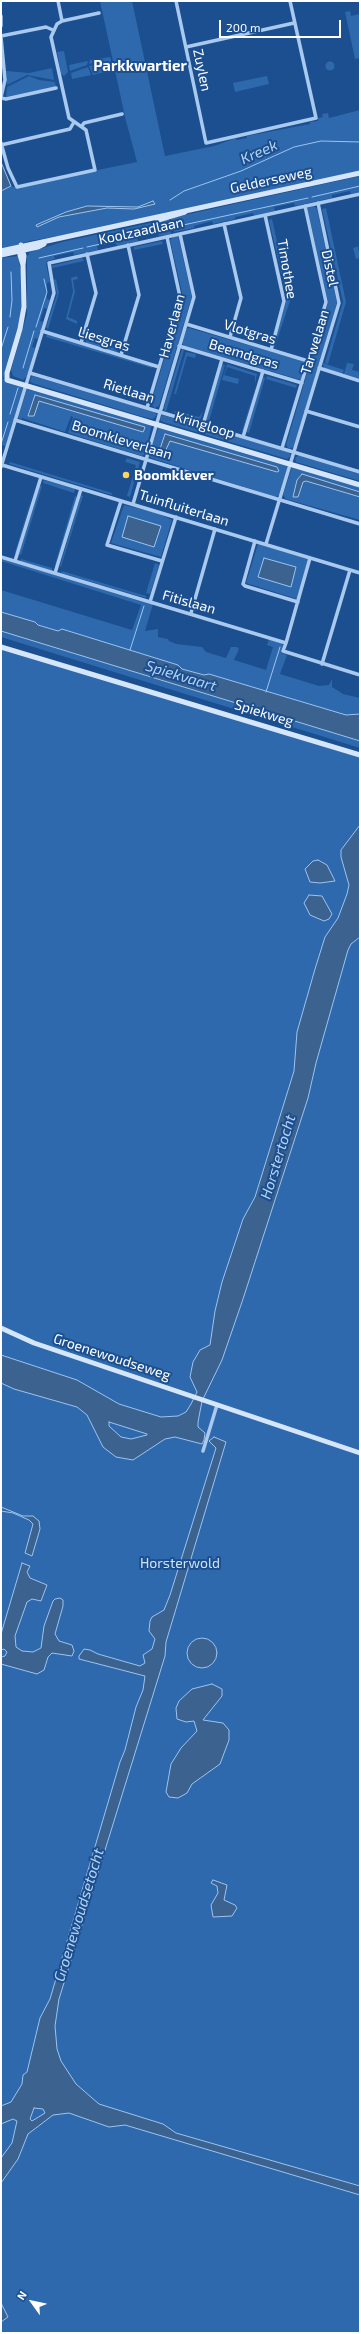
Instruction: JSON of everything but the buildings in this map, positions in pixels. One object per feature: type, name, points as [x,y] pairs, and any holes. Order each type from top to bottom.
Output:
[{"type":"street","points":[[58,1],[62,21]]},
{"type":"street","name":"Zuylen","points":[[176,1],[206,143],[316,118],[294,23]]},
{"type":"street","points":[[186,47],[294,23],[290,1]]},
{"type":"street","points":[[74,122],[70,129],[1,144],[8,168],[18,187],[95,170],[86,130],[69,118],[51,37],[53,30],[58,23],[62,21],[99,13]]},
{"type":"street","points":[[1,16],[1,26]]},
{"type":"street","points":[[53,30],[46,27],[1,37],[5,80],[1,97],[6,99],[56,88]]},
{"type":"street","points":[[82,126],[84,123],[122,114]]},
{"type":"street","name":"Gelderseweg","points":[[1,255],[144,221],[179,216],[188,211],[360,173]]},
{"type":"street","name":"Koolzaadlaan","points":[[1,466],[54,293],[49,263],[360,194]]},
{"type":"street","name":"Tarwelaan","points":[[266,544],[339,303],[318,203]]},
{"type":"street","name":"Distel","points":[[282,448],[326,302],[305,206]]},
{"type":"street","name":"Timothee","points":[[265,215],[284,301],[271,350]]},
{"type":"street","points":[[224,224],[241,298],[230,337]]},
{"type":"street","name":"Haverlaan","points":[[133,504],[145,459],[194,297],[180,234]]},
{"type":"street","points":[[147,408],[180,297],[167,236]]},
{"type":"street","points":[[121,356],[139,295],[128,245]]},
{"type":"street","name":"Gelderseweg","points":[[1,251],[22,249]]},
{"type":"street","name":"Kringloop","points":[[22,249],[23,317],[7,375],[26,384],[360,485]]},
{"type":"street","points":[[81,343],[96,293],[87,254]]},
{"type":"street","name":"Vlotgras","points":[[186,324],[308,361]]},
{"type":"street","name":"Liesgras","points":[[42,332],[159,367]]},
{"type":"street","name":"Beemdgras","points":[[179,346],[302,383]]},
{"type":"street","points":[[203,425],[222,359]]},
{"type":"street","points":[[319,368],[360,381]]},
{"type":"street","points":[[243,437],[263,371]]},
{"type":"street","name":"Rietlaan","points":[[30,373],[360,472]]},
{"type":"street","points":[[306,411],[360,427]]},
{"type":"street","name":"Boomkleverlaan","points":[[15,420],[360,524]]},
{"type":"street","name":"Tuinfluiterlaan","points":[[1,466],[133,504],[360,573]]},
{"type":"street","points":[[15,561],[41,477]]},
{"type":"street","points":[[55,573],[81,489]]},
{"type":"street","points":[[121,501],[107,545],[162,561]]},
{"type":"street","points":[[150,602],[176,517]]},
{"type":"street","points":[[191,613],[215,529]]},
{"type":"street","points":[[255,541],[243,584],[244,586],[298,602]]},
{"type":"street","name":"Fitislaan","points":[[1,557],[191,613],[286,643]]},
{"type":"street","points":[[310,558],[283,651],[360,675]]},
{"type":"street","points":[[322,664],[350,570]]},
{"type":"street","name":"Spiekweg","points":[[1,647],[360,755]]},
{"type":"street","name":"Groenewoudseweg","points":[[1,1328],[34,1344],[194,1396],[360,1453]]},
{"type":"street","points":[[203,1450],[217,1405]]},
{"type":"green space","points":[[100,1],[132,1],[165,156],[214,146],[236,138],[236,140],[247,138],[247,136],[310,124],[310,122],[318,121],[318,118],[323,117],[322,114],[328,113],[329,118],[360,110],[360,171],[81,232],[30,241],[1,250],[1,191],[11,186],[14,187],[137,162],[125,117]]},
{"type":"green space","points":[[350,11],[351,16],[360,14],[360,58],[355,59],[345,12]]},
{"type":"green space","points":[[64,51],[68,72],[64,76],[61,74],[57,52]]},
{"type":"green space","points":[[110,57],[112,64],[106,65],[96,62],[89,64],[90,60]]},
{"type":"green space","points":[[88,61],[87,65],[70,71],[69,65]]},
{"type":"green space","points":[[328,62],[332,62],[334,66],[332,70],[328,70],[326,68],[326,64]]},
{"type":"green space","points":[[96,64],[105,68],[112,67],[113,70],[93,75],[89,66]]},
{"type":"green space","points":[[88,67],[91,75],[72,79],[71,73]]},
{"type":"green space","points":[[52,68],[54,80],[27,75],[7,85],[6,71],[29,73]]},
{"type":"green space","points":[[29,76],[39,80],[55,82],[56,87],[6,97],[7,87]]},
{"type":"green space","points":[[267,76],[269,84],[235,92],[233,83]]},
{"type":"green space","points":[[360,176],[360,192],[351,194],[350,191],[332,195],[332,198],[295,206],[294,203],[274,207],[275,211],[254,216],[253,213],[213,224],[212,221],[194,226],[194,228],[174,232],[171,218]]},
{"type":"green space","points":[[314,206],[317,209],[337,303],[294,447],[289,449],[286,445],[328,302],[308,211],[308,208]]},
{"type":"green space","points":[[326,208],[346,302],[328,364],[325,363],[343,302],[322,209]]},
{"type":"green space","points":[[169,219],[171,234],[159,236],[158,232],[137,237],[138,241],[117,246],[116,243],[97,246],[98,250],[74,255],[73,252],[54,256],[55,259],[47,261],[46,264],[50,282],[47,283],[47,299],[50,300],[47,309],[44,308],[40,321],[43,322],[38,339],[35,338],[32,347],[35,348],[27,376],[23,380],[13,376],[11,370],[27,314],[27,257],[30,252],[62,242]]},
{"type":"green space","points":[[272,219],[290,301],[275,346],[273,345],[287,298],[269,220]]},
{"type":"green space","points":[[178,236],[192,297],[159,406],[154,408],[151,403],[183,297],[170,240],[173,237]]},
{"type":"green space","points":[[162,241],[163,244],[134,250],[134,247]]},
{"type":"green space","points":[[360,246],[358,247],[360,258],[356,259],[353,248]]},
{"type":"green space","points":[[18,256],[21,271],[22,308],[19,326],[3,379],[21,385],[23,389],[6,446],[2,445],[1,450],[1,258]]},
{"type":"green space","points":[[82,258],[84,261],[52,268],[51,266]]},
{"type":"green space","points":[[77,276],[78,279],[73,280],[75,292],[68,317],[77,321],[77,324],[66,319],[73,291],[71,278]]},
{"type":"green space","points":[[56,279],[59,293],[48,329],[46,327],[57,294],[54,280]]},
{"type":"green space","points":[[189,328],[303,361],[306,364],[301,380],[184,346],[182,343],[186,329]]},
{"type":"green space","points":[[47,334],[153,366],[152,368],[46,337]]},
{"type":"green space","points":[[86,340],[118,349],[117,352],[86,343]]},
{"type":"green space","points":[[182,349],[184,350],[166,412],[162,407],[164,407]]},
{"type":"green space","points":[[186,352],[196,354],[195,358],[187,356],[176,394],[174,394]]},
{"type":"green space","points":[[323,363],[344,370],[342,374],[324,368]]},
{"type":"green space","points":[[347,363],[354,364],[352,370],[360,372],[360,379],[344,374]]},
{"type":"green space","points":[[222,364],[225,365],[209,421],[206,420]]},
{"type":"green space","points":[[227,364],[257,374],[255,384],[255,376],[227,367],[224,375],[239,379],[238,384],[222,380]]},
{"type":"green space","points":[[32,376],[154,411],[157,415],[153,419],[140,416],[32,383],[30,381]]},
{"type":"green space","points":[[259,376],[243,431],[242,431]]},
{"type":"green space","points":[[267,376],[297,385],[296,388],[266,379]]},
{"type":"green space","points":[[263,377],[265,378],[249,433],[246,432]]},
{"type":"green space","points":[[27,389],[152,424],[145,454],[142,456],[68,433],[73,417],[71,416],[65,432],[22,418],[21,420],[18,417]]},
{"type":"green space","points":[[177,411],[199,417],[203,411],[200,420],[173,412]]},
{"type":"green space","points":[[162,415],[289,452],[291,456],[287,459],[163,422],[160,420]]},
{"type":"green space","points":[[159,426],[286,465],[288,468],[279,495],[276,497],[151,458],[148,456]]},
{"type":"green space","points":[[299,455],[360,474],[360,481],[296,462],[295,458]]},
{"type":"green space","points":[[127,458],[140,462],[130,497],[127,496],[136,465],[125,462]]},
{"type":"green space","points":[[10,462],[112,493],[112,495],[9,464]]},
{"type":"green space","points":[[292,467],[360,486],[360,492],[302,474],[297,480],[298,497],[303,482],[306,481],[360,497],[360,520],[286,499],[283,495]]},
{"type":"green space","points":[[44,480],[75,489],[74,493],[43,483]]},
{"type":"green space","points":[[36,482],[16,553],[15,553]]},
{"type":"green space","points":[[40,486],[42,486],[21,555],[19,554]]},
{"type":"green space","points":[[81,495],[83,496],[61,567],[60,566]]},
{"type":"green space","points":[[75,496],[77,497],[57,566],[55,565]]},
{"type":"green space","points":[[124,505],[157,513],[172,520],[161,557],[111,543]]},
{"type":"green space","points":[[258,544],[308,559],[297,599],[246,583]]},
{"type":"green space","points":[[1,559],[153,604],[145,631],[158,629],[158,637],[168,639],[176,644],[202,647],[206,652],[226,658],[231,647],[237,647],[239,649],[234,660],[266,670],[273,647],[267,645],[269,639],[282,643],[283,646],[281,653],[287,655],[280,674],[319,686],[329,685],[332,679],[332,687],[343,694],[360,698],[360,714],[346,715],[209,674],[204,675],[182,669],[178,665],[62,629],[58,631],[38,625],[35,622],[1,612],[1,590],[132,630],[141,605],[1,561]]},
{"type":"green space","points":[[21,559],[52,568],[52,571],[20,561]]},
{"type":"green space","points":[[155,563],[159,565],[150,594],[146,593]]},
{"type":"green space","points":[[62,571],[146,596],[146,598],[61,573]]},
{"type":"green space","points":[[1,631],[360,741],[360,748],[1,637]]},
{"type":"green space","name":"Horsterwold","points":[[1,649],[360,757],[360,2333],[1,2333]]},
{"type":"water","points":[[1,162],[11,186],[1,191]]},
{"type":"water","points":[[153,201],[155,204],[134,209],[107,208],[59,217],[37,227],[36,225],[66,212],[87,206],[138,207]]},
{"type":"water","points":[[35,395],[145,427],[143,432],[39,401],[34,416],[28,416]]},
{"type":"water","points":[[165,434],[277,467],[279,471],[277,472],[170,441],[163,456],[160,458],[158,455]]},
{"type":"water","points":[[302,474],[360,492],[360,497],[306,481],[303,482],[298,497],[293,497],[297,480]]},
{"type":"water","points":[[128,516],[161,526],[154,547],[122,537]]},
{"type":"water","points":[[264,558],[296,567],[291,587],[258,577]]},
{"type":"water","name":"Spiekvaart","points":[[1,612],[35,622],[38,625],[58,631],[62,629],[178,665],[182,669],[204,675],[209,674],[346,715],[360,714],[360,741],[1,631]]},
{"type":"water","name":"Horstertocht","points":[[360,825],[360,937],[351,944],[348,950],[316,1063],[308,1098],[243,1299],[222,1360],[202,1401],[198,1427],[205,1433],[204,1440],[202,1444],[175,1437],[165,1439],[133,1460],[116,1457],[103,1447],[87,1415],[77,1407],[14,1389],[1,1383],[1,1355],[77,1380],[119,1404],[161,1417],[178,1416],[186,1412],[197,1392],[190,1377],[193,1362],[200,1350],[210,1345],[215,1311],[222,1282],[243,1219],[255,1197],[294,1071],[297,1032],[315,969],[325,937],[338,918],[347,894],[349,885],[341,857],[341,850]],"holes":[[[109,1422],[147,1434],[131,1439],[121,1437],[109,1426]]]},
{"type":"water","points":[[318,860],[327,865],[335,881],[320,883],[310,882],[305,869],[313,861]]},
{"type":"water","points":[[309,895],[322,896],[332,914],[329,919],[324,921],[310,915],[304,903]]},
{"type":"water","name":"Groenewoudsetocht","points":[[214,1437],[226,1442],[166,1642],[165,1656],[59,1999],[55,2026],[57,2049],[61,2061],[76,2084],[99,2104],[163,2124],[176,2133],[360,2186],[360,2195],[125,2125],[109,2127],[69,2113],[53,2115],[28,2134],[18,2159],[1,2183],[1,2158],[12,2143],[17,2121],[13,2119],[1,2124],[1,2106],[11,2102],[22,2084],[23,2075],[27,2072],[40,2018],[50,1999],[120,1762],[125,1750],[136,1707],[143,1690],[145,1676],[79,1659],[79,1656],[84,1649],[140,1666],[145,1663],[143,1655],[152,1649],[155,1639],[149,1631],[150,1621],[152,1617],[164,1610],[170,1595],[216,1448],[209,1441]],"holes":[[[34,2108],[43,2109],[45,2113],[32,2121],[30,2119]]]},
{"type":"water","points":[[1,1507],[23,1516],[33,1516],[39,1521],[40,1529],[32,1556],[25,1553],[33,1524],[29,1520],[13,1513],[1,1511]]},
{"type":"water","points":[[22,1563],[30,1566],[27,1572],[30,1578],[47,1585],[41,1601],[32,1599],[27,1602],[15,1636],[16,1647],[22,1651],[33,1652],[41,1648],[44,1626],[53,1601],[60,1598],[63,1600],[63,1606],[55,1634],[59,1641],[72,1645],[74,1651],[72,1656],[52,1653],[48,1657],[44,1670],[37,1674],[1,1664],[1,1657],[5,1656],[7,1652],[4,1649],[1,1650],[1,1634]]},
{"type":"water","points":[[202,1638],[213,1642],[217,1653],[213,1664],[202,1668],[191,1664],[187,1653],[191,1642]]},
{"type":"water","points":[[212,1684],[222,1689],[222,1696],[203,1720],[223,1723],[229,1730],[229,1740],[220,1764],[192,1784],[187,1793],[178,1798],[169,1797],[166,1792],[171,1764],[181,1748],[197,1731],[194,1721],[186,1722],[177,1719],[176,1708],[179,1701],[192,1689]]},
{"type":"water","points":[[213,1880],[227,1885],[224,1900],[235,1905],[237,1908],[232,1916],[213,1917],[211,1905],[218,1893],[217,1886],[211,1883]]},
{"type":"water","points":[[1,2303],[8,2317],[1,2322]]},
{"type":"waterway","name":"Kreek","points":[[170,200],[184,191],[241,171],[294,147],[321,141],[360,142]]},
{"type":"waterway","points":[[312,197],[360,186]]},
{"type":"waterway","points":[[174,227],[308,198]]},
{"type":"waterway","points":[[87,247],[169,229]]},
{"type":"waterway","points":[[39,258],[83,248]]},
{"type":"waterway","points":[[10,317],[12,300],[11,272]]},
{"type":"waterway","points":[[36,327],[47,292],[44,279]]},
{"type":"waterway","points":[[1,349],[8,327]]},
{"type":"waterway","points":[[23,368],[34,331]]},
{"type":"waterway","points":[[10,414],[18,388]]},
{"type":"waterway","points":[[1,444],[8,422]]},
{"type":"waterway","points":[[130,650],[144,606]]},
{"type":"waterway","points":[[266,692],[280,647]]},
{"type":"place","name":"Boomklever","points":[[126,475]]},
{"type":"district","name":"Parkkwartier","points":[[140,66]]}]
